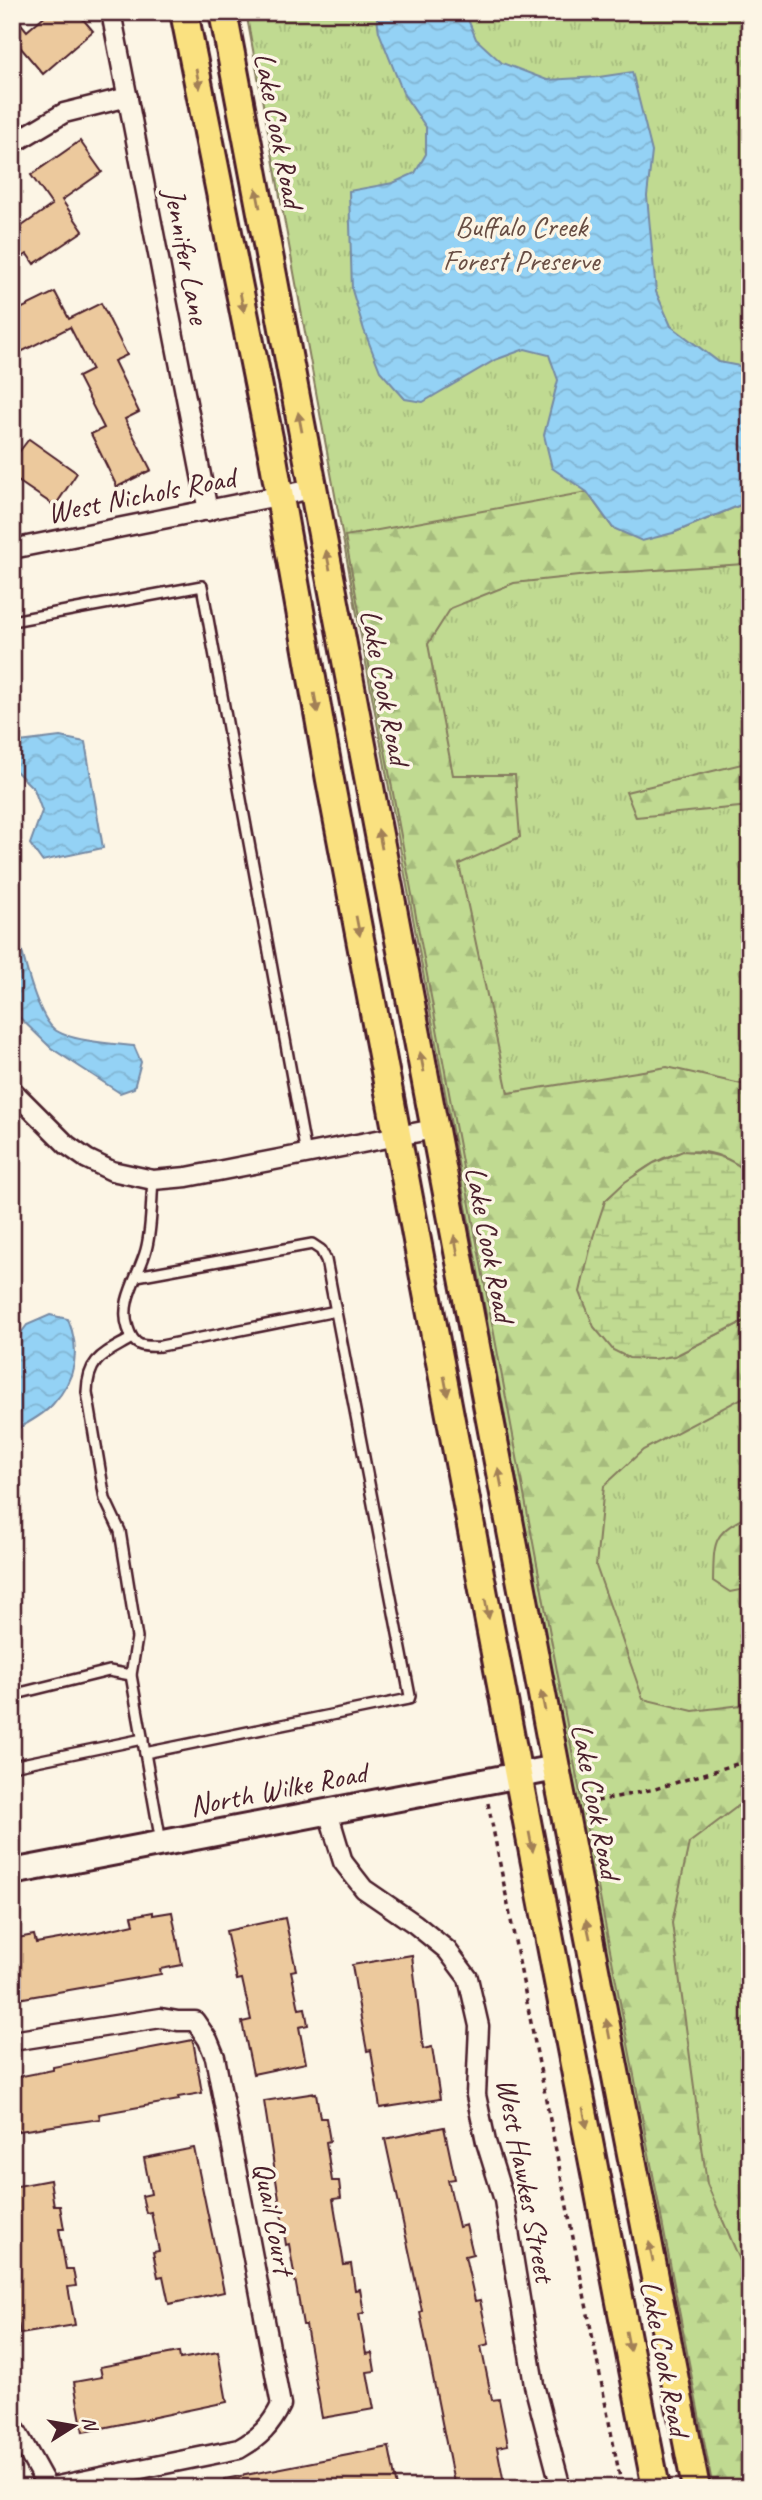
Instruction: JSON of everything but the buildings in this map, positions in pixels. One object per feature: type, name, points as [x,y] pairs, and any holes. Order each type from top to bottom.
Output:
[{"type":"main road","name":"Lake Cook Road","points":[[184,12],[279,497],[518,1774],[656,2488]]},
{"type":"main road","name":"Lake Cook Road","points":[[223,12],[563,1808],[696,2488]]},
{"type":"street","name":"Jennifer Lane","points":[[111,12],[208,511]]},
{"type":"street","points":[[12,144],[64,113],[128,97]]},
{"type":"street","name":"West Nichols Road","points":[[12,549],[313,489]]},
{"type":"street","points":[[12,1090],[66,1145],[87,1159],[113,1171],[153,1180],[187,1177],[434,1129]]},
{"type":"street","name":"North Wilke Road","points":[[12,1872],[556,1768]]},
{"type":"street","name":"West Hawkes Street","points":[[328,1812],[343,1862],[364,1889],[447,1950],[468,1978],[479,2026],[476,2095],[486,2142],[504,2200],[534,2385],[561,2488]]},
{"type":"street","name":"Quail Court","points":[[12,2041],[161,2018],[195,2021],[208,2040],[215,2057],[281,2405],[257,2440],[239,2449],[47,2488]]},
{"type":"street","points":[[12,2423],[47,2488]]},
{"type":"lane","points":[[12,621],[202,586],[306,1154]]},
{"type":"lane","points":[[153,1180],[147,1247],[128,1297],[124,1316],[131,1339],[143,1347],[161,1346],[335,1311]]},
{"type":"lane","points":[[137,1276],[312,1244],[321,1250],[326,1260],[409,1699],[145,1753]]},
{"type":"lane","points":[[131,1339],[97,1359],[88,1377],[87,1392],[105,1499],[120,1531],[129,1585],[137,1638],[131,1675],[162,1844]]},
{"type":"lane","points":[[12,1695],[109,1671],[131,1675]]},
{"type":"lane","points":[[12,1766],[143,1739]]},
{"type":"path","points":[[563,1808],[655,1789],[750,1760]]},
{"type":"path","points":[[484,1781],[622,2488]]},
{"type":"path","points":[[492,1822],[526,1815]]},
{"type":"green space","name":"Buffalo Creek Forest Preserve","points":[[246,12],[750,12],[750,2488],[708,2488],[579,1819]]},
{"type":"green space","points":[[587,492],[613,528],[673,533],[750,501],[750,558],[744,564],[597,574],[514,583],[451,608],[428,644],[453,775],[515,775],[520,837],[459,864],[508,1093],[667,1067],[750,1086],[750,1174],[730,1160],[710,1153],[692,1151],[674,1154],[639,1173],[605,1201],[675,1356],[750,1318],[750,1394],[643,1450],[604,1486],[596,1566],[643,1699],[693,1711],[750,1704],[750,1797],[689,1843],[672,1923],[707,2184],[750,2283],[750,2488],[713,2488],[345,536]]},
{"type":"green space","points":[[750,762],[750,806],[636,817],[626,792]]},
{"type":"green space","points":[[683,1151],[718,1156],[750,1174],[750,1318],[675,1356],[629,1358],[613,1350],[594,1327],[580,1292],[593,1237],[605,1201],[625,1182],[654,1163]]},
{"type":"green space","points":[[750,1515],[750,1588],[730,1592],[713,1581],[715,1547],[728,1527]]},
{"type":"water","points":[[376,12],[465,12],[476,39],[502,63],[547,80],[632,72],[652,152],[647,196],[656,292],[671,326],[719,362],[750,368],[750,501],[673,533],[642,541],[613,528],[587,492],[552,468],[544,435],[558,380],[549,355],[525,349],[495,360],[423,402],[405,399],[380,371],[352,290],[349,191],[393,183],[415,173],[426,154],[426,127],[404,95],[379,32]]},
{"type":"water","points":[[60,737],[85,742],[103,848],[42,861],[30,844],[42,811],[34,789],[12,767],[12,743]]},
{"type":"water","points":[[12,912],[23,957],[46,1020],[54,1029],[70,1036],[134,1046],[141,1062],[134,1088],[120,1093],[51,1048],[12,1010]]},
{"type":"water","points":[[50,1315],[68,1319],[75,1353],[71,1375],[61,1394],[49,1408],[12,1432],[12,1345],[27,1325]]}]
